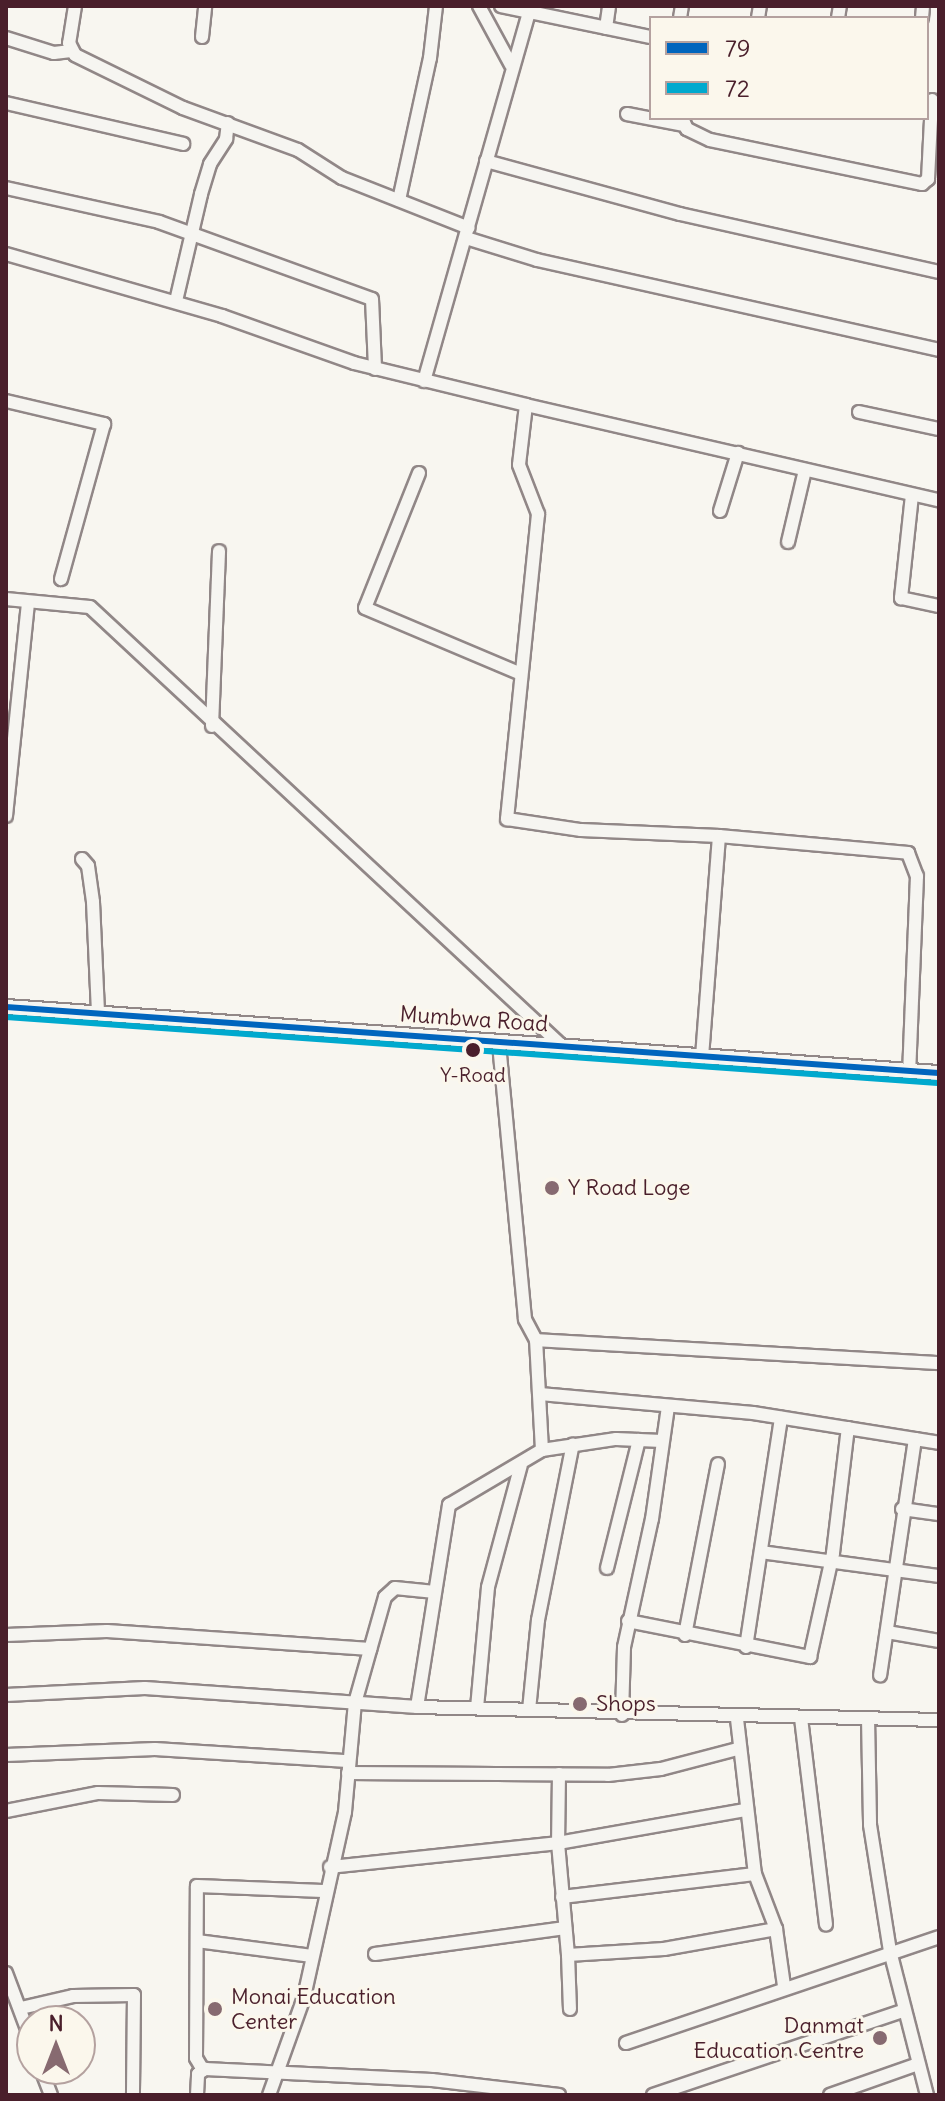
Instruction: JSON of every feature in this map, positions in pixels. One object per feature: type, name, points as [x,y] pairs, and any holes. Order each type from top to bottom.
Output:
[{"type":"main road","name":"Mumbwa Road","points":[[6,1007],[939,1073]]},
{"type":"street","points":[[71,51],[75,6]]},
{"type":"street","points":[[202,37],[205,6]]},
{"type":"street","points":[[399,200],[430,58],[436,6]]},
{"type":"street","points":[[479,6],[511,65]]},
{"type":"street","points":[[501,6],[530,8],[649,37]]},
{"type":"street","points":[[606,28],[609,6]]},
{"type":"street","points":[[424,381],[468,233],[511,65],[530,8]]},
{"type":"street","points":[[6,38],[54,53],[71,51],[183,108],[298,150],[342,178],[537,260],[939,350]]},
{"type":"street","points":[[683,121],[710,140],[922,184],[928,179],[933,100]]},
{"type":"street","points":[[6,103],[183,144]]},
{"type":"street","points":[[627,114],[649,117]]},
{"type":"street","points":[[176,301],[210,164],[226,139],[228,123]]},
{"type":"street","points":[[486,161],[680,214],[939,272]]},
{"type":"street","points":[[6,188],[193,233],[372,299],[375,369]]},
{"type":"street","points":[[6,254],[176,301],[375,369],[939,500]]},
{"type":"street","points":[[6,401],[104,424],[61,579]]},
{"type":"street","points":[[526,405],[519,465],[538,514],[507,819],[581,830],[719,836],[908,853],[917,876],[909,1071]]},
{"type":"street","points":[[859,412],[939,429]]},
{"type":"street","points":[[720,511],[738,453]]},
{"type":"street","points":[[788,542],[805,470]]},
{"type":"street","points":[[419,473],[365,608],[521,674]]},
{"type":"street","points":[[912,495],[901,598],[939,606]]},
{"type":"street","points":[[212,726],[219,551]]},
{"type":"street","points":[[6,599],[90,607],[212,726],[564,1048]]},
{"type":"street","points":[[6,816],[28,602]]},
{"type":"street","points":[[702,1058],[719,836]]},
{"type":"street","points":[[82,859],[88,866],[93,902],[98,1013]]},
{"type":"street","points":[[499,1042],[525,1319],[536,1340],[542,1450]]},
{"type":"street","points":[[536,1340],[939,1363]]},
{"type":"street","points":[[540,1394],[781,1418],[939,1443]]},
{"type":"street","points":[[622,1715],[628,1621],[652,1519],[668,1407]]},
{"type":"street","points":[[746,1647],[781,1418]]},
{"type":"street","points":[[628,1621],[685,1635],[810,1657],[831,1559],[848,1428]]},
{"type":"street","points":[[880,1675],[893,1568],[915,1439]]},
{"type":"street","points":[[607,1568],[639,1440]]},
{"type":"street","points":[[417,1707],[449,1505],[542,1450],[573,1444],[662,1441]]},
{"type":"street","points":[[529,1710],[538,1620],[573,1444]]},
{"type":"street","points":[[685,1635],[718,1464]]},
{"type":"street","points":[[477,1708],[488,1587],[521,1465]]},
{"type":"street","points":[[902,1509],[939,1514]]},
{"type":"street","points":[[761,1552],[831,1559],[939,1576]]},
{"type":"street","points":[[269,2095],[312,1956],[323,1891],[345,1812],[355,1703],[370,1649],[390,1590],[435,1592]]},
{"type":"street","points":[[6,1635],[107,1631],[370,1649]]},
{"type":"street","points":[[887,1632],[939,1641]]},
{"type":"street","points":[[6,1695],[145,1688],[417,1707],[737,1719],[939,1720]]},
{"type":"street","points":[[801,1718],[826,1924]]},
{"type":"street","points":[[868,1718],[870,1825],[890,1951],[927,2095]]},
{"type":"street","points":[[737,1719],[737,1749],[755,1874],[776,1929],[784,1986]]},
{"type":"street","points":[[6,1755],[140,1749],[348,1767],[559,1774],[661,1769],[737,1749]]},
{"type":"street","points":[[559,1774],[558,1843],[570,2009]]},
{"type":"street","points":[[6,1811],[98,1793],[173,1795]]},
{"type":"street","points":[[330,1867],[558,1843],[745,1810]]},
{"type":"street","points":[[562,1897],[755,1874]]},
{"type":"street","points":[[203,2070],[196,2058],[196,1890],[201,1883],[323,1891]]},
{"type":"street","points":[[375,1954],[565,1928]]},
{"type":"street","points":[[568,1955],[664,1949],[776,1929]]},
{"type":"street","points":[[626,2043],[784,1986],[939,1937]]},
{"type":"street","points":[[197,1941],[312,1956]]},
{"type":"street","points":[[6,1973],[9,1987],[19,2005]]},
{"type":"street","points":[[34,2005],[73,1996],[134,1995],[133,2095]]},
{"type":"street","points":[[653,2095],[903,2011]]},
{"type":"street","points":[[830,2095],[918,2064]]},
{"type":"street","points":[[197,2095],[198,2074],[203,2070],[277,2077],[432,2080],[559,2095]]},
{"type":"transit line","name":"79","points":[[6,1007],[939,1073]]},
{"type":"transit line","name":"72","points":[[6,1017],[938,1083]]},
{"type":"place","name":"Y-Road","points":[[473,1050]]},
{"type":"place","name":"Y Road Loge","points":[[552,1188]]},
{"type":"place","name":"Shops","points":[[580,1704]]},
{"type":"place","name":"Monai Education Center","points":[[215,2009]]},
{"type":"place","name":"Danmat Education Centre","points":[[880,2038]]}]
